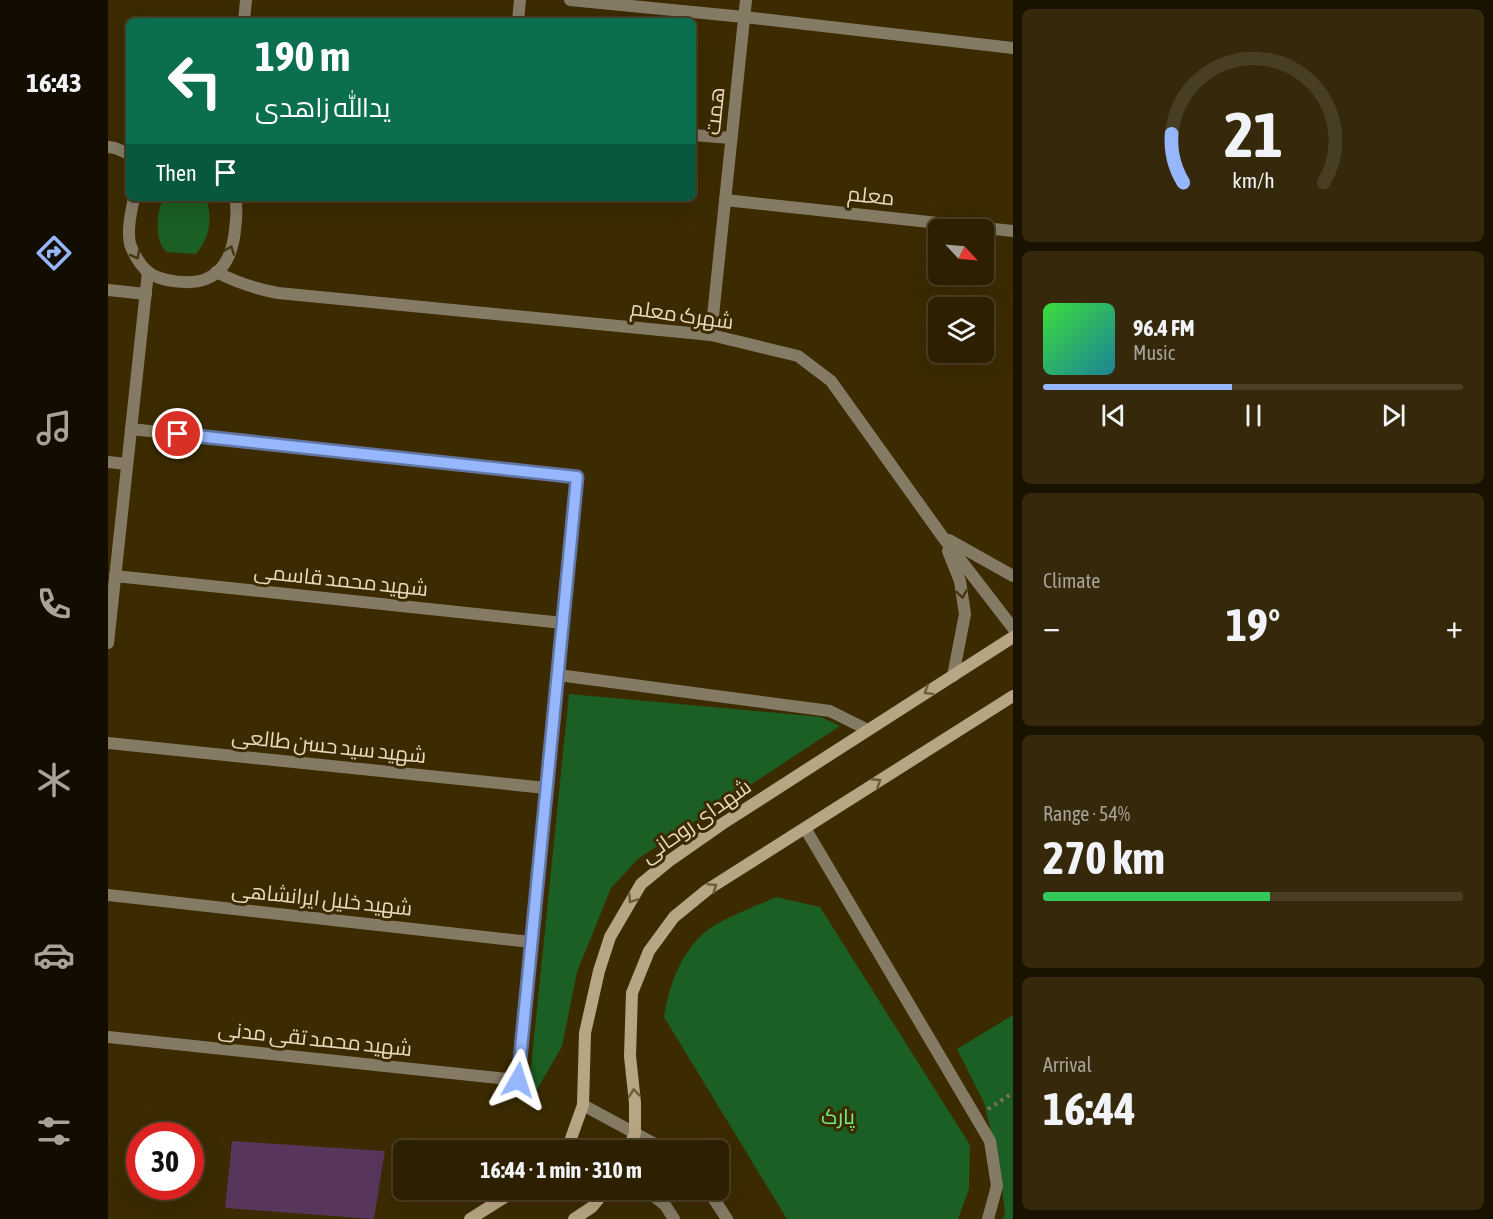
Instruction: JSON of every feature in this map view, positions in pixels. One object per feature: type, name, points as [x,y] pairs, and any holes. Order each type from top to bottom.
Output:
[{"type":"main road","name":"شهدای روحانی","points":[[572,1140],[583,1105],[585,1033],[599,971],[610,938],[642,884],[669,861],[722,824],[1013,638]]},
{"type":"main road","points":[[632,1140],[635,1133],[635,1103],[630,1056],[632,993],[649,951],[674,917],[707,890],[1013,696]]},
{"type":"main road","points":[[470,1219],[500,1200]]},
{"type":"main road","points":[[574,1219],[592,1207],[598,1200]]},
{"type":"street","points":[[244,18],[246,0]]},
{"type":"street","points":[[518,18],[520,0]]},
{"type":"street","points":[[570,0],[744,17],[1013,48]]},
{"type":"street","name":"همت","points":[[711,335],[747,0]]},
{"type":"street","points":[[696,135],[731,138]]},
{"type":"street","points":[[108,147],[126,153]]},
{"type":"street","name":"معلم","points":[[725,200],[1013,231]]},
{"type":"street","points":[[134,201],[130,244],[140,263],[148,272],[161,278],[193,282],[206,279],[216,272],[230,255],[237,211],[235,201]]},
{"type":"street","points":[[108,642],[110,604],[148,272]]},
{"type":"street","name":"شهرک معلم","points":[[216,272],[256,289],[278,293],[711,335],[798,356],[831,381],[942,536],[1013,628]]},
{"type":"street","points":[[108,290],[146,294]]},
{"type":"street","points":[[131,429],[577,477],[531,942]]},
{"type":"street","points":[[108,462],[127,464]]},
{"type":"street","points":[[942,536],[1013,576]]},
{"type":"street","points":[[942,536],[960,581],[965,614],[953,676]]},
{"type":"street","name":"شهید محمد قاسمی","points":[[115,576],[563,623]]},
{"type":"street","points":[[558,675],[830,711],[868,730]]},
{"type":"street","name":"شهید سید حسن طالعی","points":[[108,743],[546,788]]},
{"type":"street","points":[[805,828],[990,1141],[997,1186],[988,1219]]},
{"type":"street","name":"شهید خلیل ایرانشاهی","points":[[108,895],[531,942]]},
{"type":"street","name":"شهید محمد تقی مدنی","points":[[108,1036],[518,1080],[531,942]]},
{"type":"street","points":[[583,1105],[648,1140]]},
{"type":"street","points":[[659,1200],[674,1219]]},
{"type":"street","points":[[715,1200],[728,1219]]},
{"type":"path","points":[[976,1117],[1013,1093]]},
{"type":"green space","points":[[162,201],[206,201],[209,228],[204,243],[195,254],[167,252],[163,247],[158,234]]},
{"type":"green space","points":[[569,694],[821,717],[840,726],[639,858],[611,888],[577,972],[562,1046],[527,1107]]},
{"type":"green space","name":"پارک","points":[[776,897],[820,907],[970,1145],[969,1189],[958,1219],[787,1219],[664,1017],[677,971],[696,941],[720,922]]},
{"type":"green space","points":[[1013,1015],[1013,1219],[1003,1219],[1005,1212],[999,1164],[984,1103],[957,1049]]},
{"type":"building","points":[[232,1141],[385,1151],[374,1219],[225,1208]]},
{"type":"route","points":[[178,434],[577,477],[518,1080]]}]
